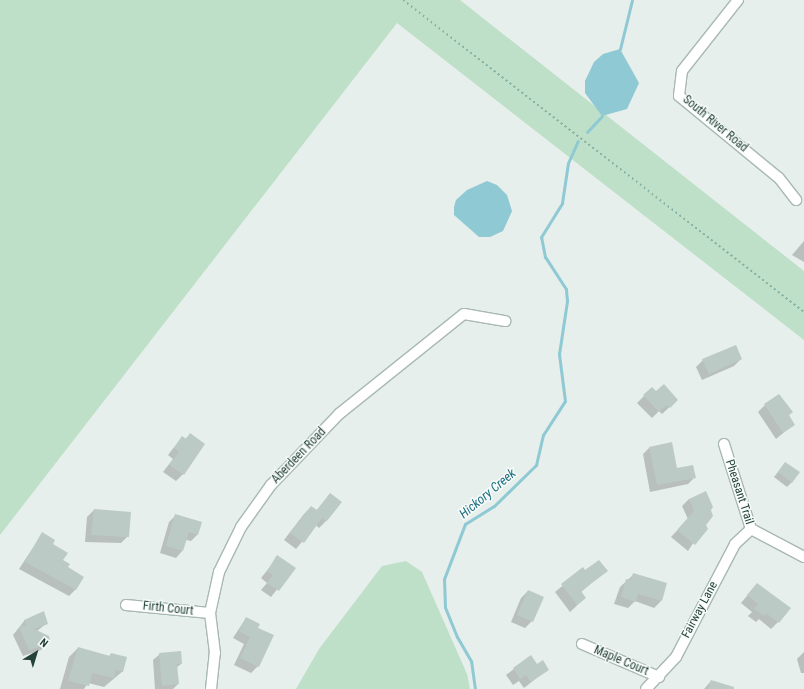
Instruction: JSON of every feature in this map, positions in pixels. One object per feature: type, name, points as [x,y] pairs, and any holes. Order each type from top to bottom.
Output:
[{"type":"street","name":"South River Road","points":[[738,0],[682,71],[680,96],[779,178],[796,200]]},
{"type":"street","name":"Aberdeen Road","points":[[211,689],[215,653],[210,613],[219,572],[242,527],[271,485],[339,414],[464,314],[505,321]]},
{"type":"street","name":"Pheasant Trail","points":[[724,444],[751,529],[804,557]]},
{"type":"street","name":"Fairway Lane","points":[[646,689],[659,677],[676,657],[735,544],[751,529]]},
{"type":"street","name":"Firth Court","points":[[126,605],[210,613]]},
{"type":"street","name":"Maple Court","points":[[582,644],[659,677]]},
{"type":"path","points":[[403,0],[804,312]]},
{"type":"green space","points":[[0,0],[460,0],[804,271],[804,340],[397,23],[0,535]]},
{"type":"green space","points":[[406,561],[422,572],[467,674],[470,689],[296,689],[319,649],[382,566]]},
{"type":"water","points":[[620,49],[639,83],[627,109],[602,116],[585,93],[585,81],[594,62],[603,54]]},
{"type":"water","points":[[487,181],[497,185],[507,195],[512,211],[503,231],[490,237],[479,237],[454,215],[454,207],[456,200],[467,190]]},
{"type":"building","points":[[736,345],[742,359],[709,374],[702,359]]},
{"type":"building","points":[[664,384],[678,400],[670,408],[667,405],[659,412],[643,395],[652,387],[656,391]]},
{"type":"building","points":[[779,394],[793,412],[789,415],[795,425],[783,433],[764,404]]},
{"type":"building","points":[[190,433],[205,444],[184,475],[169,465],[179,452],[174,448],[182,436],[186,439]]},
{"type":"building","points":[[672,442],[677,468],[693,465],[696,478],[657,485],[649,447]]},
{"type":"building","points":[[785,462],[800,472],[792,483],[778,472]]},
{"type":"building","points":[[706,491],[713,507],[711,510],[713,516],[706,525],[708,529],[695,545],[677,530],[694,511],[689,499]]},
{"type":"building","points":[[330,493],[342,502],[327,521],[322,518],[304,543],[290,533],[311,506],[317,510]]},
{"type":"building","points":[[94,509],[131,512],[129,537],[91,535]]},
{"type":"building","points":[[175,514],[202,522],[198,535],[189,532],[183,551],[166,546]]},
{"type":"building","points":[[42,532],[55,540],[53,544],[68,553],[63,560],[70,564],[68,567],[84,577],[76,590],[25,562]]},
{"type":"building","points":[[277,555],[296,568],[279,591],[267,583],[273,575],[267,571]]},
{"type":"building","points":[[599,560],[608,571],[581,591],[586,598],[577,605],[561,584],[583,567],[585,570]]},
{"type":"building","points":[[633,573],[667,583],[662,601],[638,594],[636,602],[621,597],[626,579],[631,580]]},
{"type":"building","points":[[757,583],[791,608],[779,623],[766,613],[764,616],[754,609],[758,604],[747,595]]},
{"type":"building","points":[[528,590],[544,597],[533,622],[517,615]]},
{"type":"building","points":[[44,611],[48,624],[34,629],[49,636],[50,640],[45,645],[29,650],[19,627],[26,625],[24,620]]},
{"type":"building","points":[[246,617],[260,624],[258,628],[274,635],[259,667],[240,658],[250,637],[239,631]]},
{"type":"building","points":[[78,647],[110,656],[111,653],[127,657],[123,672],[116,670],[114,678],[92,673],[89,686],[68,681]]},
{"type":"building","points":[[181,651],[182,664],[177,664],[179,684],[162,686],[159,653]]},
{"type":"building","points":[[531,655],[537,664],[543,660],[549,670],[531,682],[526,675],[520,679],[513,668]]},
{"type":"building","points":[[711,680],[734,687],[734,689],[708,689]]},
{"type":"waterway","name":"Hickory Creek","points":[[620,49],[632,0]]},
{"type":"waterway","name":"Hickory Creek","points":[[587,132],[602,116]]},
{"type":"waterway","name":"Hickory Creek","points":[[475,689],[471,661],[457,637],[445,607],[444,579],[465,524],[494,506],[536,465],[543,435],[565,401],[559,354],[567,301],[566,289],[545,257],[541,237],[562,203],[568,163],[578,141]]}]
